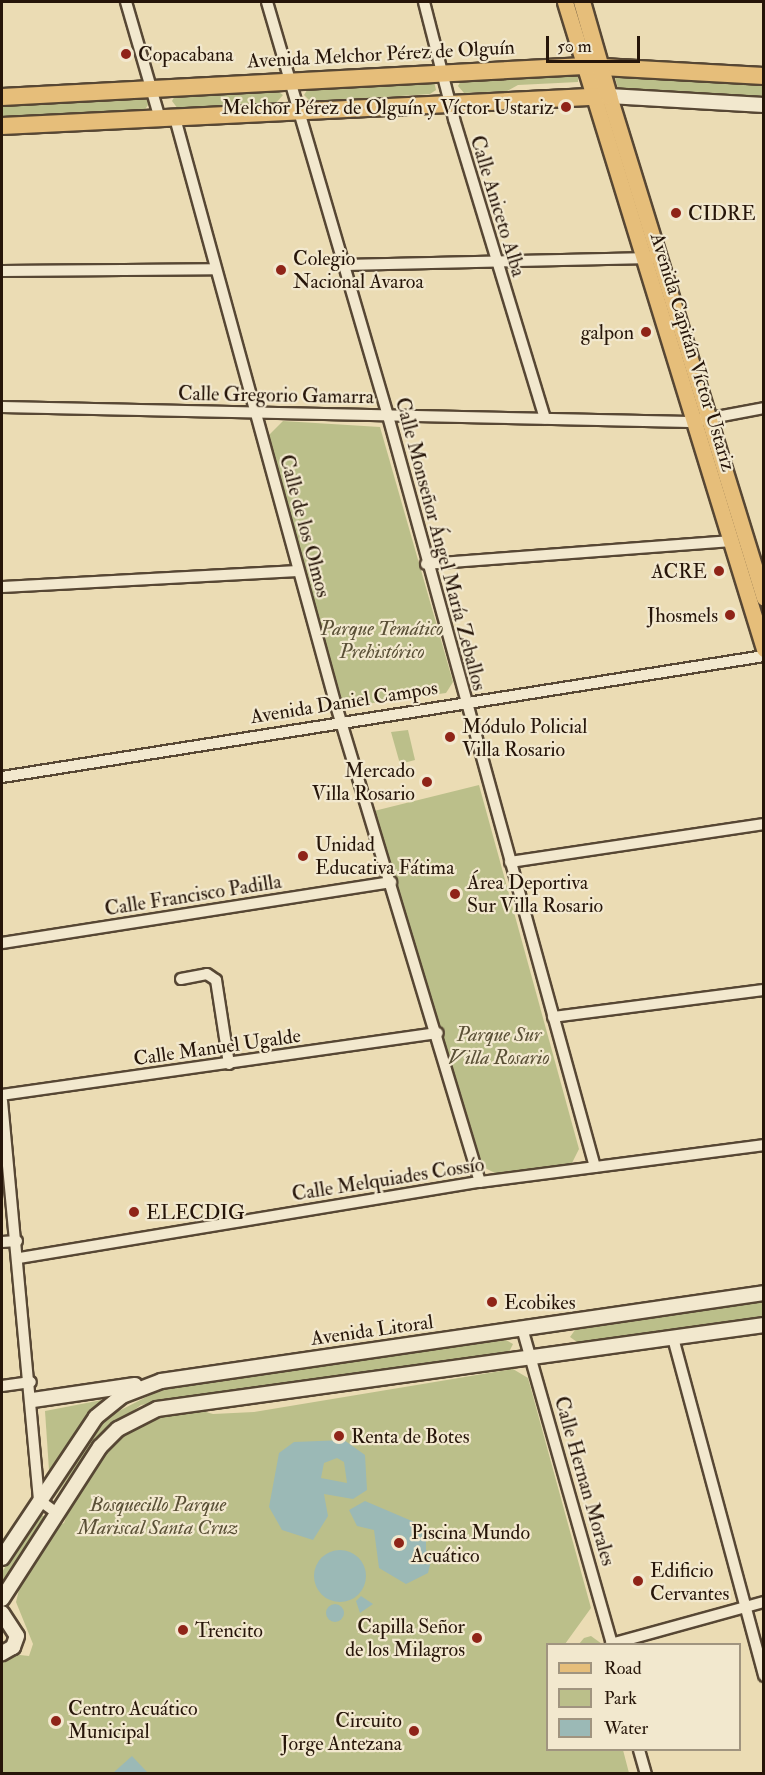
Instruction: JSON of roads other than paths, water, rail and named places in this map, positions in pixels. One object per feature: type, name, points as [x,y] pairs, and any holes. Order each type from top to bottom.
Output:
[{"type":"highway","name":"Avenida Capitán Víctor Ustariz","points":[[582,2],[589,25],[592,66],[601,95]]},
{"type":"highway","name":"Avenida Melchor Pérez de Olguín","points":[[2,97],[290,79],[592,66],[764,76]]},
{"type":"highway","points":[[2,126],[601,95]]},
{"type":"main road","points":[[565,2],[592,66]]},
{"type":"main road","points":[[601,95],[764,105]]},
{"type":"main road","name":"Avenida Capitán Víctor Ustariz","points":[[601,95],[650,259],[690,422],[764,649]]},
{"type":"main road","name":"Avenida Capitán Víctor Ustariz","points":[[650,259],[708,420],[764,598]]},
{"type":"main road","name":"Avenida Litoral","points":[[2,1558],[96,1417],[122,1396],[161,1381],[764,1293]]},
{"type":"main road","points":[[2,1599],[100,1447],[118,1429],[157,1409],[764,1325]]},
{"type":"main road","points":[[33,1400],[161,1381]]},
{"type":"main road","points":[[2,1613],[17,1636],[14,1647],[2,1653]]},
{"type":"street","name":"Calle de los Olmos","points":[[126,2],[151,88],[167,118],[215,269],[257,413],[340,719],[438,1033],[480,1182]]},
{"type":"street","name":"Calle Monseñor Ángel María Zeballos","points":[[267,2],[388,416],[426,564],[595,1167]]},
{"type":"street","name":"Calle Aniceto Alba","points":[[424,2],[496,262],[545,419]]},
{"type":"street","points":[[344,265],[650,259]]},
{"type":"street","points":[[2,271],[215,269]]},
{"type":"street","name":"Calle Gregorio Gamarra","points":[[2,407],[690,422],[764,408]]},
{"type":"street","points":[[426,564],[730,541]]},
{"type":"street","points":[[2,588],[298,571]]},
{"type":"street","name":"Avenida Daniel Campos","points":[[2,777],[340,719],[764,656]]},
{"type":"street","points":[[510,862],[764,824]]},
{"type":"street","name":"Calle Francisco Padilla","points":[[2,943],[391,882]]},
{"type":"street","points":[[181,978],[207,974],[216,980],[229,1064]]},
{"type":"street","points":[[553,1017],[764,990]]},
{"type":"street","name":"Calle Manuel Ugalde","points":[[2,1095],[438,1033]]},
{"type":"street","points":[[2,1101],[33,1400],[39,1500],[57,1513]]},
{"type":"street","name":"Calle Melquiades Cossío","points":[[19,1258],[480,1182],[764,1145]]},
{"type":"street","points":[[2,1242],[17,1241]]},
{"type":"street","name":"Calle Hernan Morales","points":[[522,1328],[612,1643]]},
{"type":"street","points":[[673,1338],[764,1676]]},
{"type":"street","points":[[2,1386],[30,1382]]},
{"type":"street","points":[[616,1643],[764,1602]]},
{"type":"street","points":[[640,1751],[646,1773]]},
{"type":"water","points":[[344,1440],[365,1455],[367,1490],[353,1499],[324,1494],[328,1516],[313,1540],[282,1530],[269,1507],[279,1453],[294,1442]],"holes":[[[337,1458],[344,1462],[347,1483],[321,1478],[324,1463]]]},
{"type":"water","name":"Piscina Mundo Acuático","points":[[365,1501],[426,1527],[426,1550],[432,1557],[428,1573],[406,1584],[379,1568],[374,1530],[357,1526],[349,1510]]},
{"type":"water","points":[[340,1550],[350,1552],[358,1558],[364,1566],[366,1576],[364,1586],[358,1594],[350,1600],[340,1602],[330,1600],[322,1594],[316,1586],[314,1576],[316,1566],[322,1558],[330,1552]]},
{"type":"water","points":[[361,1596],[373,1604],[360,1613],[356,1601]]},
{"type":"water","points":[[335,1604],[341,1607],[344,1613],[341,1619],[335,1622],[329,1619],[326,1613],[329,1607]]},
{"type":"water","points":[[132,1756],[148,1773],[113,1773]]},
{"type":"place","name":"Copacabana","points":[[126,54]]},
{"type":"place","name":"Melchor Pérez de Olguín y Víctor Ustariz","points":[[566,107]]},
{"type":"place","name":"CIDRE","points":[[676,213]]},
{"type":"place","name":"Colegio Nacional Avaroa","points":[[281,270]]},
{"type":"place","name":"galpon","points":[[646,332]]},
{"type":"place","name":"ACRE","points":[[719,571]]},
{"type":"place","name":"Jhosmels","points":[[730,615]]},
{"type":"place","name":"Módulo Policial Villa Rosario","points":[[450,737]]},
{"type":"place","name":"Mercado Villa Rosario","points":[[427,782]]},
{"type":"place","name":"Unidad Educativa Fátima","points":[[303,856]]},
{"type":"place","name":"Área Deportiva Sur Villa Rosario","points":[[455,894]]},
{"type":"place","name":"ELECDIG","points":[[134,1212]]},
{"type":"place","name":"Ecobikes","points":[[492,1302]]},
{"type":"place","name":"Renta de Botes","points":[[339,1436]]},
{"type":"place","name":"Piscina Mundo Acuático","points":[[399,1543]]},
{"type":"place","name":"Edificio Cervantes","points":[[638,1581]]},
{"type":"place","name":"Trencito","points":[[183,1630]]},
{"type":"place","name":"Capilla Señor de los Milagros","points":[[477,1638]]},
{"type":"place","name":"Centro Acuático Municipal","points":[[56,1721]]},
{"type":"place","name":"Circuito Jorge Antezana","points":[[414,1731]]},
{"type":"park label","name":"Parque Temático Prehistórico","points":[[382,640]]},
{"type":"park label","name":"Parque Sur Villa Rosario","points":[[499,1046]]},
{"type":"park label","name":"Bosquecillo Parque Mariscal Santa Cruz","points":[[158,1516]]}]
